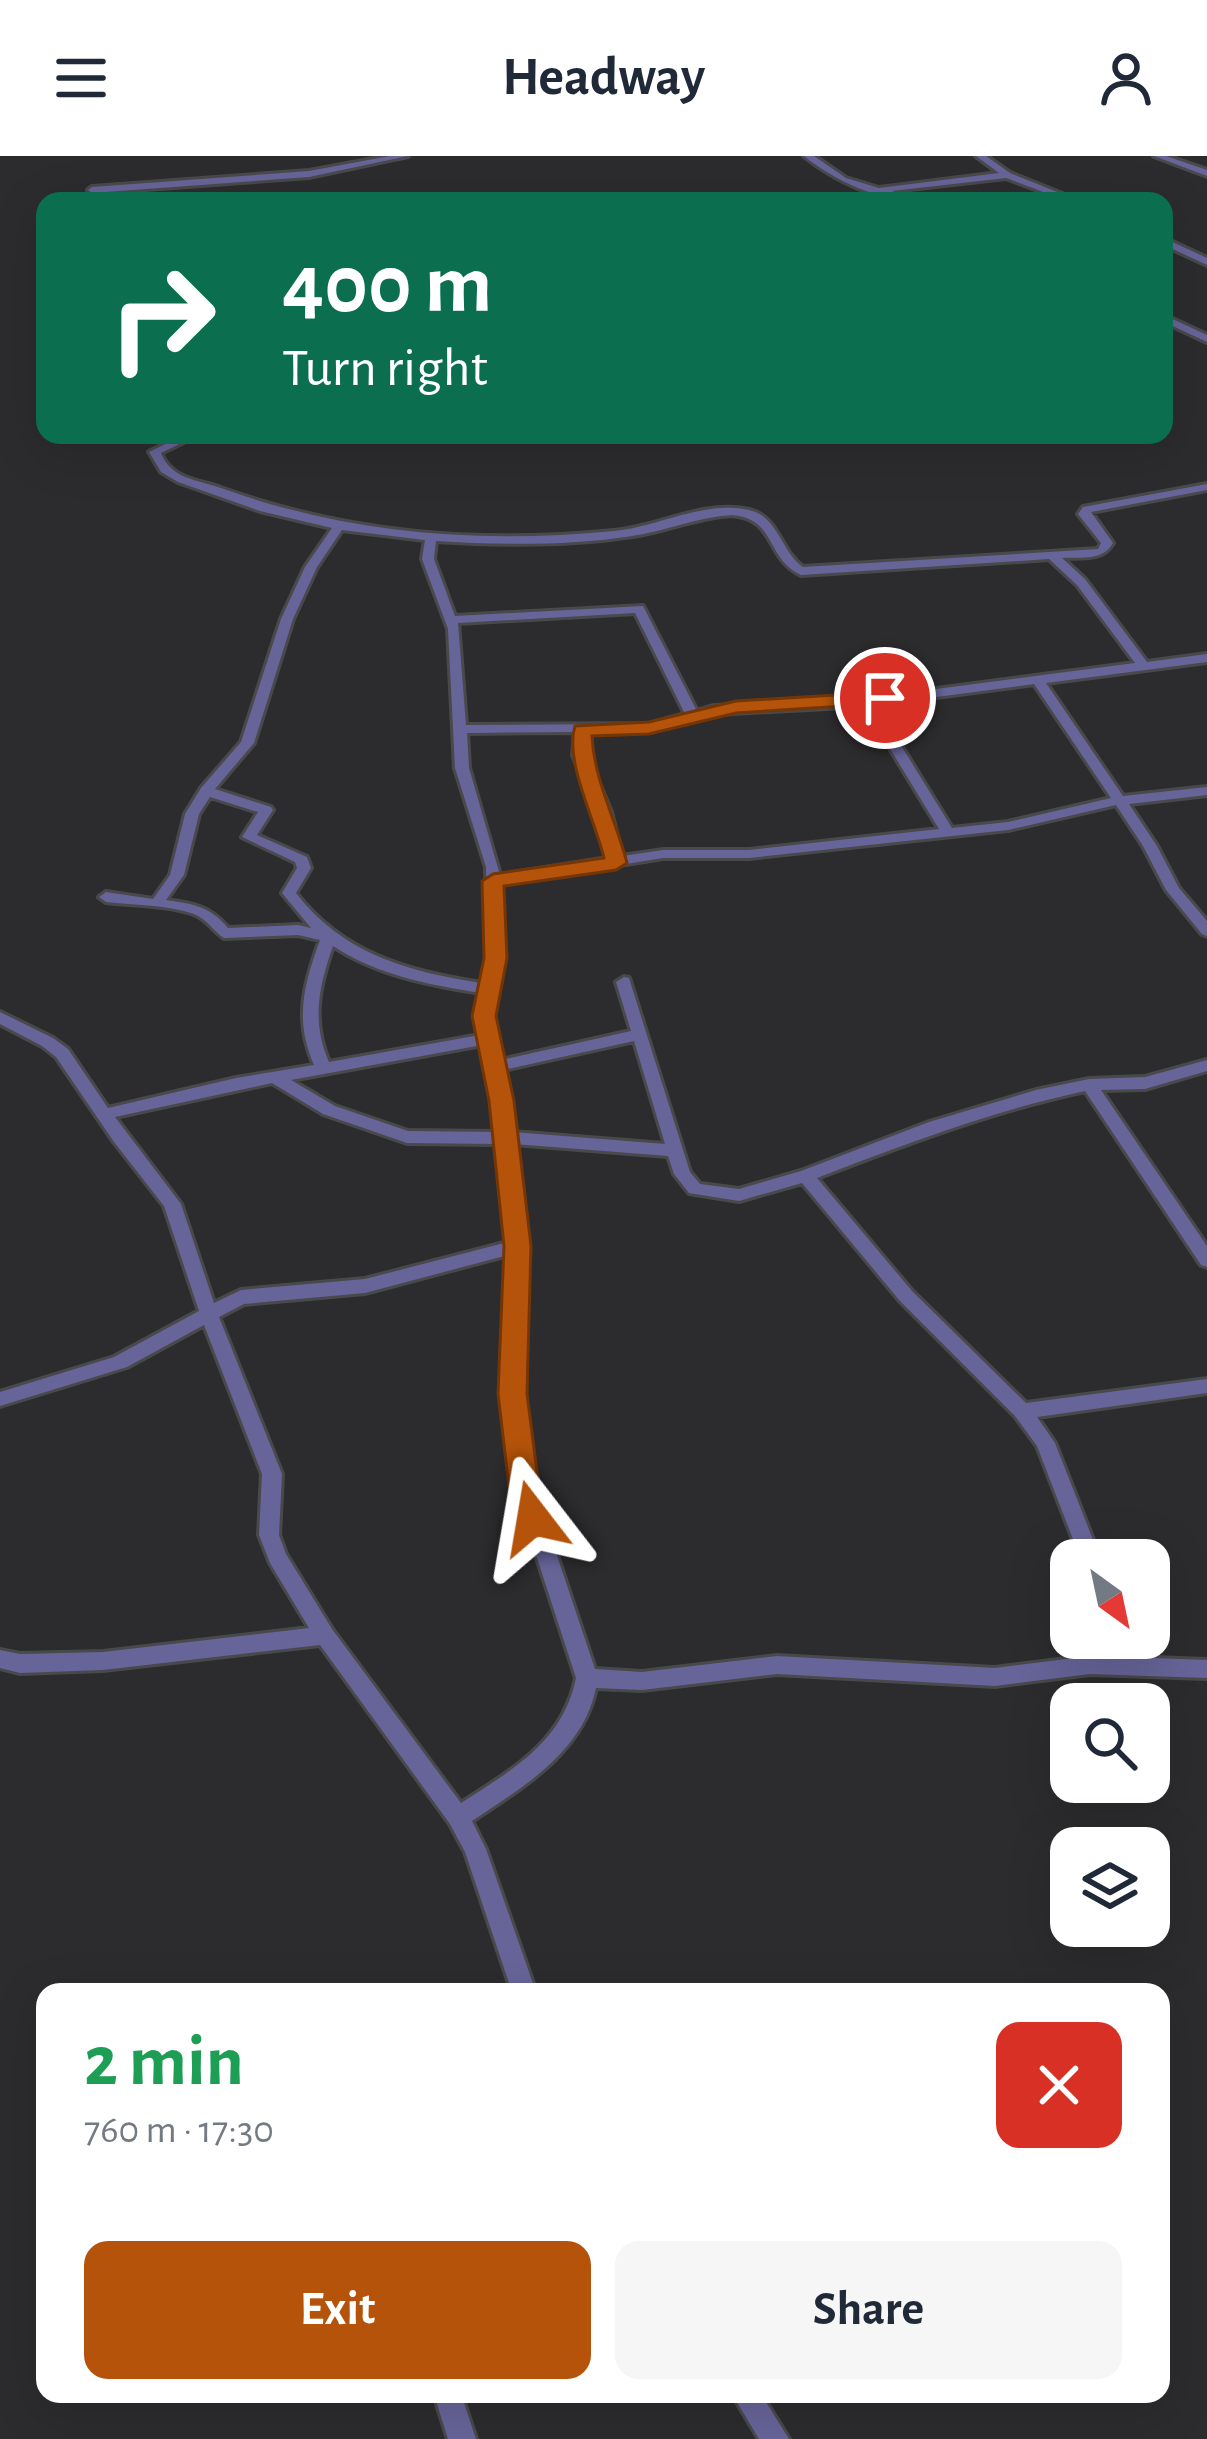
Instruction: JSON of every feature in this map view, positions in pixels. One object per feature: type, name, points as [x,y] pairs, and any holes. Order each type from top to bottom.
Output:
[{"type":"street","points":[[92,190],[286,177],[404,156]]},
{"type":"street","points":[[808,156],[843,180],[887,192]]},
{"type":"street","points":[[980,156],[1007,175],[1051,192]]},
{"type":"street","points":[[1158,156],[1207,173]]},
{"type":"street","points":[[881,190],[1007,175]]},
{"type":"street","points":[[1173,244],[1203,243]]},
{"type":"street","points":[[1173,245],[1207,262]]},
{"type":"street","points":[[1173,322],[1207,339]]},
{"type":"street","points":[[173,444],[155,452],[173,477],[270,512],[431,536],[607,536],[661,529],[714,511],[757,515],[790,566],[801,571],[1095,553],[1108,547],[1084,514],[1087,509],[1166,499],[1207,487]]},
{"type":"street","points":[[157,903],[176,875],[184,832],[206,791],[247,743],[287,619],[311,567],[341,524]]},
{"type":"street","points":[[431,536],[428,560],[452,620],[462,768],[487,842],[493,881],[495,958],[487,989],[487,1039],[517,1246],[512,1378],[524,1487],[587,1678],[586,1694],[569,1731],[458,1817]]},
{"type":"street","points":[[1052,555],[1087,589],[1142,664]]},
{"type":"street","points":[[452,620],[639,609],[692,714]]},
{"type":"street","points":[[458,729],[649,728],[736,707],[868,701],[1200,659],[1207,673]]},
{"type":"street","points":[[1038,680],[1071,736],[1106,778],[1116,801],[1150,846],[1173,890],[1207,931]]},
{"type":"street","points":[[868,701],[946,831]]},
{"type":"street","points":[[582,730],[584,767],[604,812],[616,863]]},
{"type":"street","points":[[206,791],[266,810],[249,837],[302,860],[304,868],[290,893],[326,938]]},
{"type":"street","points":[[493,881],[663,854],[749,854],[1032,822],[1116,801],[1207,791]]},
{"type":"street","points":[[106,897],[206,913],[224,933],[298,930],[431,981],[487,989]]},
{"type":"street","points":[[323,1067],[310,1040],[306,1005],[326,938]]},
{"type":"street","points":[[624,982],[686,1182],[714,1195],[739,1196],[806,1176],[935,1126],[1089,1085],[1145,1083],[1207,1065]]},
{"type":"street","points":[[0,1017],[20,1031],[40,1036],[62,1053],[172,1204],[208,1312],[272,1474],[269,1534],[277,1557],[326,1636],[458,1817],[475,1849],[521,1983]]},
{"type":"street","points":[[0,1035],[20,1031]]},
{"type":"street","points":[[494,1066],[640,1034]]},
{"type":"street","points":[[105,1114],[323,1067],[487,1039]]},
{"type":"street","points":[[274,1077],[328,1110],[388,1133],[673,1150]]},
{"type":"street","points":[[1089,1085],[1207,1260]]},
{"type":"street","points":[[806,1176],[906,1296],[1022,1411],[1045,1443],[1083,1539]]},
{"type":"street","points":[[0,1399],[120,1362],[208,1312],[264,1294],[365,1286],[517,1246]]},
{"type":"street","points":[[1022,1411],[1207,1386]]},
{"type":"street","points":[[0,1659],[28,1665],[326,1636]]},
{"type":"street","points":[[1143,1659],[1146,1666]]},
{"type":"street","points":[[587,1678],[642,1681],[777,1665],[995,1677],[1090,1665],[1207,1669]]},
{"type":"street","points":[[752,2403],[776,2439]]},
{"type":"street","points":[[451,2404],[462,2439]]},
{"type":"route","points":[[533,1518],[519,1457],[513,1394],[517,1246],[501,1101],[484,1016],[495,958],[493,881],[616,863],[604,812],[580,755],[582,730],[649,728],[736,707],[885,698]]}]
